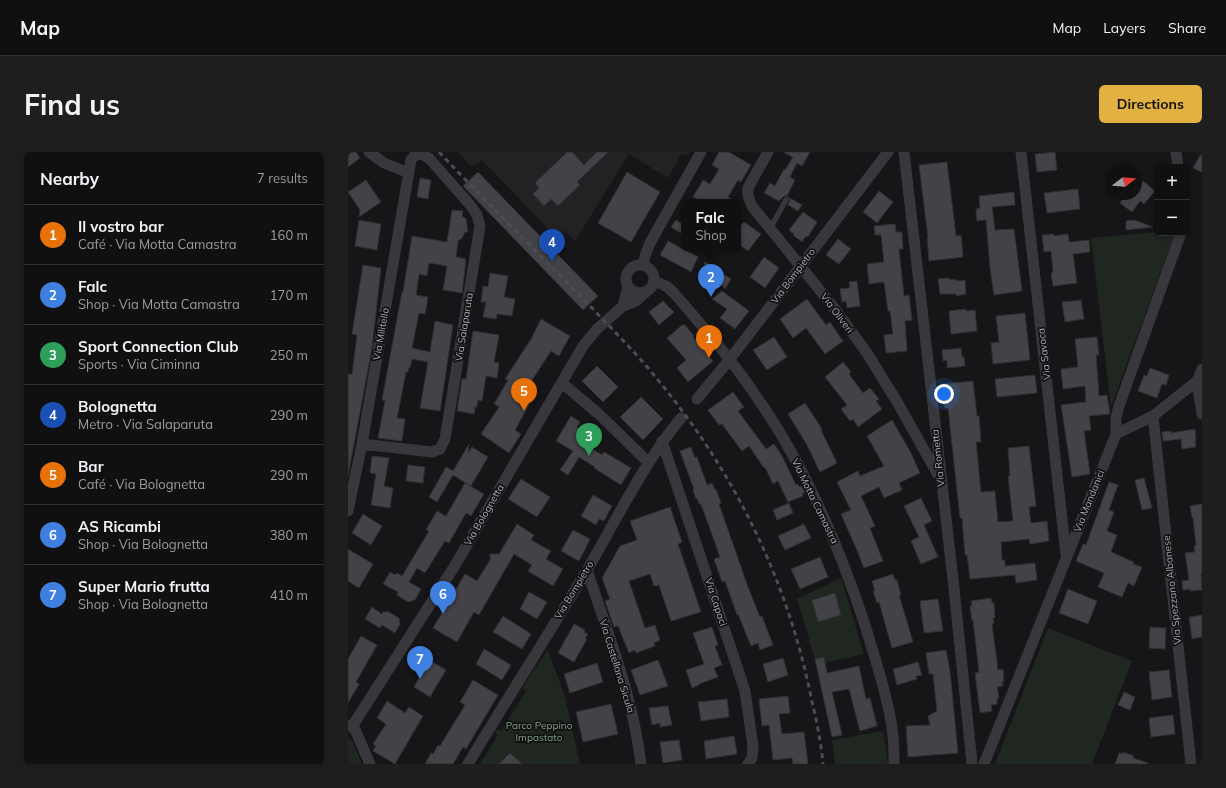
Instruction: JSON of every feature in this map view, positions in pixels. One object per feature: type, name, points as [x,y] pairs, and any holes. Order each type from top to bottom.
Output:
[{"type":"street","points":[[369,152],[384,163],[409,173]]},
{"type":"street","points":[[644,265],[645,256],[650,243],[701,152]]},
{"type":"street","name":"Via Oliveri","points":[[768,152],[750,182],[748,192],[752,206],[843,320],[871,360],[941,480]]},
{"type":"street","name":"Via Bompietro","points":[[697,399],[730,359],[888,152]]},
{"type":"street","name":"Via Rometta","points":[[904,152],[953,579],[970,764]]},
{"type":"street","name":"Via Savoca","points":[[1020,152],[1067,557]]},
{"type":"street","points":[[1176,152],[1178,164]]},
{"type":"street","name":"Via Salaparuta","points":[[362,444],[432,452],[440,450],[445,439],[480,226],[473,209],[429,158],[421,154],[413,156]]},
{"type":"street","name":"Via Militello","points":[[348,511],[362,444],[411,160],[413,156]]},
{"type":"street","name":"Via Mandanici","points":[[984,764],[1116,434],[1116,418],[1119,406],[1180,236]]},
{"type":"street","points":[[623,306],[627,296],[627,273],[634,266],[644,265],[652,271],[654,281],[653,286],[646,292],[636,293],[628,287]]},
{"type":"street","name":"Via Motta Camastra","points":[[654,281],[662,284],[674,293],[730,359],[762,404],[786,442],[809,485],[831,533],[855,596],[878,672],[892,728],[894,764]]},
{"type":"street","name":"Via Bolognetta","points":[[350,726],[454,567],[583,346],[594,333],[623,306],[636,300],[646,292]]},
{"type":"street","points":[[1116,434],[1153,416],[1197,381],[1202,369]]},
{"type":"street","points":[[1197,381],[1202,414]]},
{"type":"street","points":[[562,383],[606,420],[649,463]]},
{"type":"street","name":"Via Spezzano Albanese","points":[[1153,416],[1191,764]]},
{"type":"street","name":"Via Bompietro","points":[[468,764],[587,570],[649,463],[662,442],[681,418]]},
{"type":"street","name":"Via Capaci","points":[[662,442],[744,686],[749,710],[753,746],[752,758],[748,764]]},
{"type":"street","name":"Via Castellana Sicula","points":[[587,570],[627,690],[641,764]]},
{"type":"street","points":[[350,726],[370,764]]},
{"type":"lane","points":[[770,228],[786,200]]},
{"type":"shaded area","points":[[458,152],[690,152],[688,155],[681,154],[668,178],[629,154],[575,241],[565,231],[557,238],[482,160],[471,167]]},
{"type":"green space","points":[[1154,232],[1154,236],[1174,236],[1111,407],[1091,238]]},
{"type":"green space","points":[[841,578],[864,654],[825,663],[824,657],[815,659],[797,599]],"holes":[[[834,593],[841,615],[818,621],[812,599]]]},
{"type":"green space","points":[[1048,628],[1132,661],[1092,764],[995,764]]},
{"type":"green space","name":"Parco Peppino Impastato","points":[[548,650],[565,697],[580,764],[522,764],[510,753],[499,764],[480,764],[498,735],[495,732],[497,729],[501,731],[526,691],[522,688]]},
{"type":"green space","points":[[883,731],[888,764],[835,764],[832,740]]},
{"type":"green space","points":[[348,737],[352,741],[362,764],[348,764]]},
{"type":"building","points":[[348,152],[356,152],[360,158],[348,167]]},
{"type":"building","points":[[567,152],[572,152],[584,165],[597,152],[608,152],[577,182],[580,185],[558,206],[551,199],[544,206],[533,194],[539,188],[535,183]]},
{"type":"building","points":[[719,152],[729,152],[751,165],[741,182],[738,180],[728,197],[732,199],[697,199],[693,197],[703,180],[710,184],[719,169],[712,165]]},
{"type":"building","points":[[783,152],[810,152],[802,166],[797,163],[790,177],[795,180],[787,196],[784,196],[779,201],[764,193],[770,183],[775,186],[784,169],[785,170],[793,157]]},
{"type":"building","points":[[1055,152],[1057,170],[1037,172],[1035,154]]},
{"type":"building","points":[[1202,152],[1202,172],[1193,168]]},
{"type":"building","points":[[947,162],[956,236],[961,235],[963,257],[929,261],[928,238],[919,165]]},
{"type":"building","points":[[478,172],[598,296],[583,310],[463,186]]},
{"type":"building","points":[[627,172],[660,192],[631,242],[598,223]]},
{"type":"building","points":[[420,178],[431,180],[428,199],[417,197]]},
{"type":"building","points":[[366,180],[381,202],[359,217],[360,210],[348,192]]},
{"type":"building","points":[[1143,181],[1154,190],[1154,192],[1144,204],[1140,201],[1132,212],[1120,203],[1122,200],[1142,200]]},
{"type":"building","points":[[1078,189],[1080,209],[1047,213],[1044,193]]},
{"type":"building","points":[[879,191],[893,202],[877,223],[863,212]]},
{"type":"building","points":[[1014,192],[1015,205],[992,207],[995,230],[1014,229],[1022,291],[994,295],[986,220],[977,221],[976,209],[980,208],[979,196]]},
{"type":"building","points":[[788,197],[802,205],[798,211],[788,205],[790,200]]},
{"type":"building","points":[[452,210],[463,211],[462,216],[466,219],[468,232],[465,232],[462,238],[458,241],[456,257],[466,259],[462,293],[443,290],[447,266],[429,263],[427,276],[419,274],[416,295],[428,297],[425,314],[419,313],[412,348],[430,352],[435,321],[453,325],[440,411],[420,408],[428,362],[412,359],[410,368],[409,367],[408,372],[406,372],[397,418],[405,419],[402,441],[378,438],[385,401],[382,400],[403,292],[412,236],[447,242]]},
{"type":"building","points":[[803,212],[817,222],[808,237],[806,236],[802,242],[789,230]]},
{"type":"building","points":[[359,220],[381,224],[377,250],[355,246]]},
{"type":"building","points":[[676,220],[681,223],[681,233],[671,227]]},
{"type":"building","points":[[1134,220],[1153,227],[1126,230],[1126,221]]},
{"type":"building","points":[[744,222],[761,234],[748,251],[741,246],[741,226]]},
{"type":"building","points":[[895,224],[896,232],[902,232],[903,249],[899,249],[904,296],[909,295],[912,320],[905,321],[907,351],[886,353],[884,335],[893,334],[884,282],[869,284],[867,264],[884,262],[881,235],[875,235],[874,226]]},
{"type":"building","points":[[1054,234],[1054,236],[1068,234],[1069,242],[1089,240],[1090,252],[1073,254],[1077,283],[1053,286],[1051,273],[1053,273],[1051,251],[1044,252],[1042,235]]},
{"type":"building","points":[[838,239],[851,249],[839,264],[826,255]]},
{"type":"building","points":[[668,241],[681,248],[681,251],[687,251],[698,257],[691,272],[660,255]]},
{"type":"building","points":[[764,257],[779,268],[765,288],[750,277]]},
{"type":"building","points":[[705,262],[731,279],[725,289],[716,278],[704,288],[702,287],[712,273],[704,264]]},
{"type":"building","points":[[363,265],[381,268],[372,348],[348,476],[348,374],[352,374],[357,335],[352,334]]},
{"type":"building","points":[[490,273],[508,276],[504,297],[515,299],[512,316],[497,314],[496,319],[483,317],[486,302],[481,302],[483,286],[488,287]]},
{"type":"building","points":[[949,278],[949,280],[956,279],[956,281],[965,280],[966,294],[956,296],[956,294],[940,294],[938,279]]},
{"type":"building","points":[[857,281],[860,306],[847,308],[846,301],[842,302],[840,289],[850,288],[849,282]]},
{"type":"building","points":[[722,291],[749,311],[735,329],[720,318],[727,309],[712,299]]},
{"type":"building","points":[[807,299],[826,325],[830,322],[843,341],[825,354],[806,328],[793,338],[780,319]]},
{"type":"building","points":[[1081,300],[1084,319],[1065,322],[1062,302]]},
{"type":"building","points":[[663,301],[674,312],[659,325],[649,312]]},
{"type":"building","points":[[966,309],[966,311],[975,310],[977,331],[951,334],[949,311]]},
{"type":"building","points":[[1025,313],[1030,360],[993,364],[991,343],[999,342],[996,316]]},
{"type":"building","points":[[541,319],[570,336],[559,356],[551,351],[525,391],[534,396],[515,430],[521,434],[509,453],[481,434],[499,407],[494,404],[508,380],[505,379],[531,339]]},
{"type":"building","points":[[682,325],[685,325],[713,361],[688,382],[677,368],[686,360],[667,338]]},
{"type":"building","points":[[473,331],[499,335],[494,362],[499,363],[497,378],[486,376],[482,401],[478,400],[474,414],[457,411],[462,379],[466,379]]},
{"type":"building","points":[[774,337],[787,357],[767,370],[753,350]]},
{"type":"building","points":[[1097,337],[1099,355],[1096,355],[1099,396],[1107,395],[1110,414],[1089,416],[1091,430],[1084,431],[1090,474],[1072,477],[1061,405],[1086,402],[1085,386],[1063,389],[1061,369],[1078,367],[1075,339]]},
{"type":"building","points":[[961,348],[965,366],[947,368],[947,360],[943,361],[942,350]]},
{"type":"building","points":[[843,362],[851,372],[849,374],[863,393],[870,388],[879,399],[876,401],[882,409],[858,427],[853,419],[850,421],[841,409],[847,405],[825,377]]},
{"type":"building","points":[[597,366],[618,387],[603,402],[582,381]]},
{"type":"building","points":[[1150,368],[1169,375],[1166,385],[1162,384],[1157,398],[1138,391],[1144,375],[1147,376]]},
{"type":"building","points":[[1035,375],[1037,393],[997,397],[995,379]]},
{"type":"building","points":[[973,381],[977,416],[979,416],[981,442],[976,442],[981,492],[995,491],[998,522],[1013,521],[1008,476],[1010,476],[1008,448],[1029,446],[1036,506],[1029,507],[1031,523],[1047,521],[1049,541],[1030,544],[1029,539],[1001,542],[1002,560],[1005,560],[1005,566],[1035,563],[1037,580],[1016,583],[1015,575],[970,579],[967,555],[965,555],[962,518],[960,518],[948,408],[945,408],[942,384]]},
{"type":"building","points":[[733,392],[744,407],[738,411],[766,449],[774,444],[782,456],[796,485],[798,484],[799,487],[801,486],[805,492],[802,494],[803,496],[788,502],[778,481],[773,484],[765,467],[764,468],[749,446],[742,451],[722,424],[719,425],[708,410]]},
{"type":"building","points":[[641,397],[663,419],[643,440],[620,417]]},
{"type":"building","points":[[805,403],[822,429],[821,430],[837,463],[820,472],[807,445],[788,414]]},
{"type":"building","points":[[571,416],[580,422],[577,427],[584,431],[582,434],[584,435],[583,436],[588,439],[585,444],[602,455],[604,452],[631,468],[621,485],[579,457],[568,475],[560,470],[573,451],[556,441]]},
{"type":"building","points":[[892,420],[910,451],[920,473],[899,483],[902,490],[884,498],[879,487],[861,496],[875,526],[870,528],[883,561],[864,568],[841,514],[851,510],[837,482],[858,471],[860,476],[884,466],[867,436]]},
{"type":"building","points":[[1195,429],[1196,447],[1182,449],[1181,439],[1163,441],[1162,432],[1171,431],[1171,433]]},
{"type":"building","points":[[469,444],[468,453],[472,447],[488,457],[471,486],[453,475],[437,502],[429,497],[446,467],[453,471]]},
{"type":"building","points":[[691,447],[695,458],[697,457],[707,485],[712,483],[715,490],[716,489],[721,503],[719,504],[748,587],[760,617],[762,616],[773,645],[760,650],[758,643],[751,646],[738,614],[737,615],[725,581],[722,582],[714,559],[720,557],[701,504],[699,504],[697,498],[696,499],[694,489],[680,451]]},
{"type":"building","points":[[372,456],[389,458],[384,486],[393,488],[390,508],[371,505],[376,474],[370,473]]},
{"type":"building","points":[[408,465],[425,467],[423,483],[406,481]]},
{"type":"building","points":[[1144,478],[1152,508],[1142,510],[1135,480]]},
{"type":"building","points":[[521,479],[550,497],[537,517],[508,499]]},
{"type":"building","points":[[1109,482],[1118,485],[1109,510],[1114,512],[1107,531],[1117,535],[1111,552],[1134,562],[1133,564],[1142,567],[1134,586],[1128,583],[1122,597],[1098,587],[1104,573],[1076,561],[1083,544],[1086,545]]},
{"type":"building","points":[[465,483],[484,494],[471,516],[466,513],[449,543],[445,541],[425,573],[417,568],[409,582],[421,589],[415,600],[408,602],[397,595],[398,592],[383,584],[390,572],[395,575],[397,573],[402,576],[429,531],[426,530],[437,511],[446,516]]},
{"type":"building","points":[[593,495],[612,506],[604,521],[599,519],[596,525],[581,516]]},
{"type":"building","points":[[921,498],[932,521],[924,525],[938,557],[921,564],[911,541],[919,537],[904,506]]},
{"type":"building","points":[[789,503],[793,513],[777,520],[773,510]]},
{"type":"building","points":[[1202,504],[1202,590],[1183,590],[1182,581],[1189,580],[1185,553],[1195,552],[1194,546],[1196,546],[1190,506]]},
{"type":"building","points":[[670,507],[682,542],[678,544],[701,612],[671,621],[659,585],[654,586],[650,574],[629,581],[645,628],[655,625],[660,640],[654,643],[655,646],[636,653],[635,650],[629,653],[618,626],[614,627],[605,601],[610,599],[602,578],[620,546],[637,540],[630,521]]},
{"type":"building","points":[[363,514],[382,526],[371,545],[352,533]]},
{"type":"building","points":[[517,524],[534,535],[531,540],[551,551],[546,559],[563,569],[553,586],[528,571],[532,565],[514,554],[479,615],[474,612],[457,642],[433,628],[465,574],[477,581],[490,560],[490,554],[499,554]]},
{"type":"building","points":[[804,524],[811,538],[785,550],[778,536]]},
{"type":"building","points":[[573,530],[590,539],[579,561],[561,551]]},
{"type":"building","points":[[348,549],[373,564],[359,588],[348,581]]},
{"type":"building","points":[[820,557],[828,577],[800,589],[791,569]]},
{"type":"building","points":[[893,574],[895,580],[897,580],[901,595],[899,595],[913,642],[892,648],[879,602],[877,603],[873,591],[875,591],[872,581]]},
{"type":"building","points":[[1068,589],[1097,601],[1088,624],[1059,613]]},
{"type":"building","points":[[529,592],[547,602],[537,619],[520,609]]},
{"type":"building","points":[[835,593],[841,615],[818,622],[812,600]]},
{"type":"building","points":[[991,598],[992,603],[994,602],[995,618],[993,618],[994,624],[992,624],[998,670],[1003,669],[1004,682],[1002,682],[1003,686],[997,687],[999,698],[997,698],[997,704],[991,705],[992,711],[980,713],[975,673],[979,672],[970,606],[972,606],[971,601]]},
{"type":"building","points":[[938,599],[943,631],[924,633],[920,601]]},
{"type":"building","points":[[372,607],[382,614],[384,611],[386,613],[387,611],[399,618],[400,624],[395,633],[382,625],[380,628],[365,619]]},
{"type":"building","points":[[1202,615],[1202,637],[1192,639],[1189,617]]},
{"type":"building","points":[[503,616],[531,634],[522,649],[493,632]]},
{"type":"building","points":[[574,624],[585,630],[584,632],[588,634],[585,638],[587,639],[574,662],[558,653]]},
{"type":"building","points":[[712,627],[718,645],[715,646],[722,665],[714,668],[718,677],[692,688],[686,670],[704,664],[693,633]]},
{"type":"building","points":[[1150,627],[1166,628],[1165,649],[1149,648]]},
{"type":"building","points":[[361,636],[377,645],[356,682],[359,684],[348,703],[348,659]]},
{"type":"building","points":[[484,649],[511,665],[502,680],[476,664]]},
{"type":"building","points":[[946,650],[950,671],[958,753],[908,757],[906,726],[930,725],[928,716],[937,711],[933,674],[929,674],[926,653]]},
{"type":"building","points":[[824,657],[827,673],[859,666],[866,699],[870,698],[877,726],[860,731],[849,689],[832,692],[842,735],[832,737],[815,659]]},
{"type":"building","points":[[783,658],[788,675],[768,682],[763,664]]},
{"type":"building","points":[[429,660],[446,670],[430,697],[414,687]]},
{"type":"building","points":[[658,660],[668,686],[640,695],[631,670]]},
{"type":"building","points":[[918,662],[922,675],[916,676],[917,679],[897,685],[893,669]]},
{"type":"building","points":[[597,663],[603,682],[570,693],[564,674]]},
{"type":"building","points":[[1169,670],[1172,697],[1152,700],[1149,672]]},
{"type":"building","points":[[473,680],[498,695],[466,749],[463,747],[453,764],[425,764],[431,753],[433,754],[438,745],[440,746],[465,705],[460,702]]},
{"type":"building","points":[[1124,692],[1135,697],[1130,710],[1118,705]]},
{"type":"building","points":[[788,696],[790,713],[779,714],[782,734],[804,732],[808,764],[793,764],[792,758],[773,760],[769,725],[762,726],[759,699]]},
{"type":"building","points":[[727,699],[729,717],[701,721],[698,702]]},
{"type":"building","points":[[387,701],[405,713],[409,707],[423,716],[395,764],[373,751],[376,746],[373,744],[386,724],[377,718]]},
{"type":"building","points":[[611,704],[618,734],[583,742],[576,712]]},
{"type":"building","points":[[668,706],[672,725],[660,727],[660,723],[652,725],[649,708]]},
{"type":"building","points":[[1173,715],[1175,734],[1151,737],[1149,718]]},
{"type":"building","points":[[734,736],[737,754],[706,759],[704,741]]},
{"type":"building","points":[[679,740],[682,760],[663,763],[660,742]]},
{"type":"building","points":[[1123,752],[1148,764],[1115,764],[1119,753],[1123,754]]},
{"type":"building","points":[[510,753],[522,764],[499,764]]},
{"type":"railway","points":[[439,152],[633,351],[686,416],[711,453],[734,491],[755,531],[773,572],[789,615],[802,658],[814,710],[823,764]]},
{"type":"place","name":"Bolognetta","points":[[552,262]]},
{"type":"place","name":"Falc","points":[[711,297]]},
{"type":"place","name":"Il vostro bar","points":[[709,358]]},
{"type":"place","name":"Bar","points":[[524,411]]},
{"type":"place","name":"Sport Connection Club","points":[[589,456]]},
{"type":"place","name":"AS Ricambi","points":[[443,614]]},
{"type":"place","name":"Super Mario frutta","points":[[420,679]]}]
